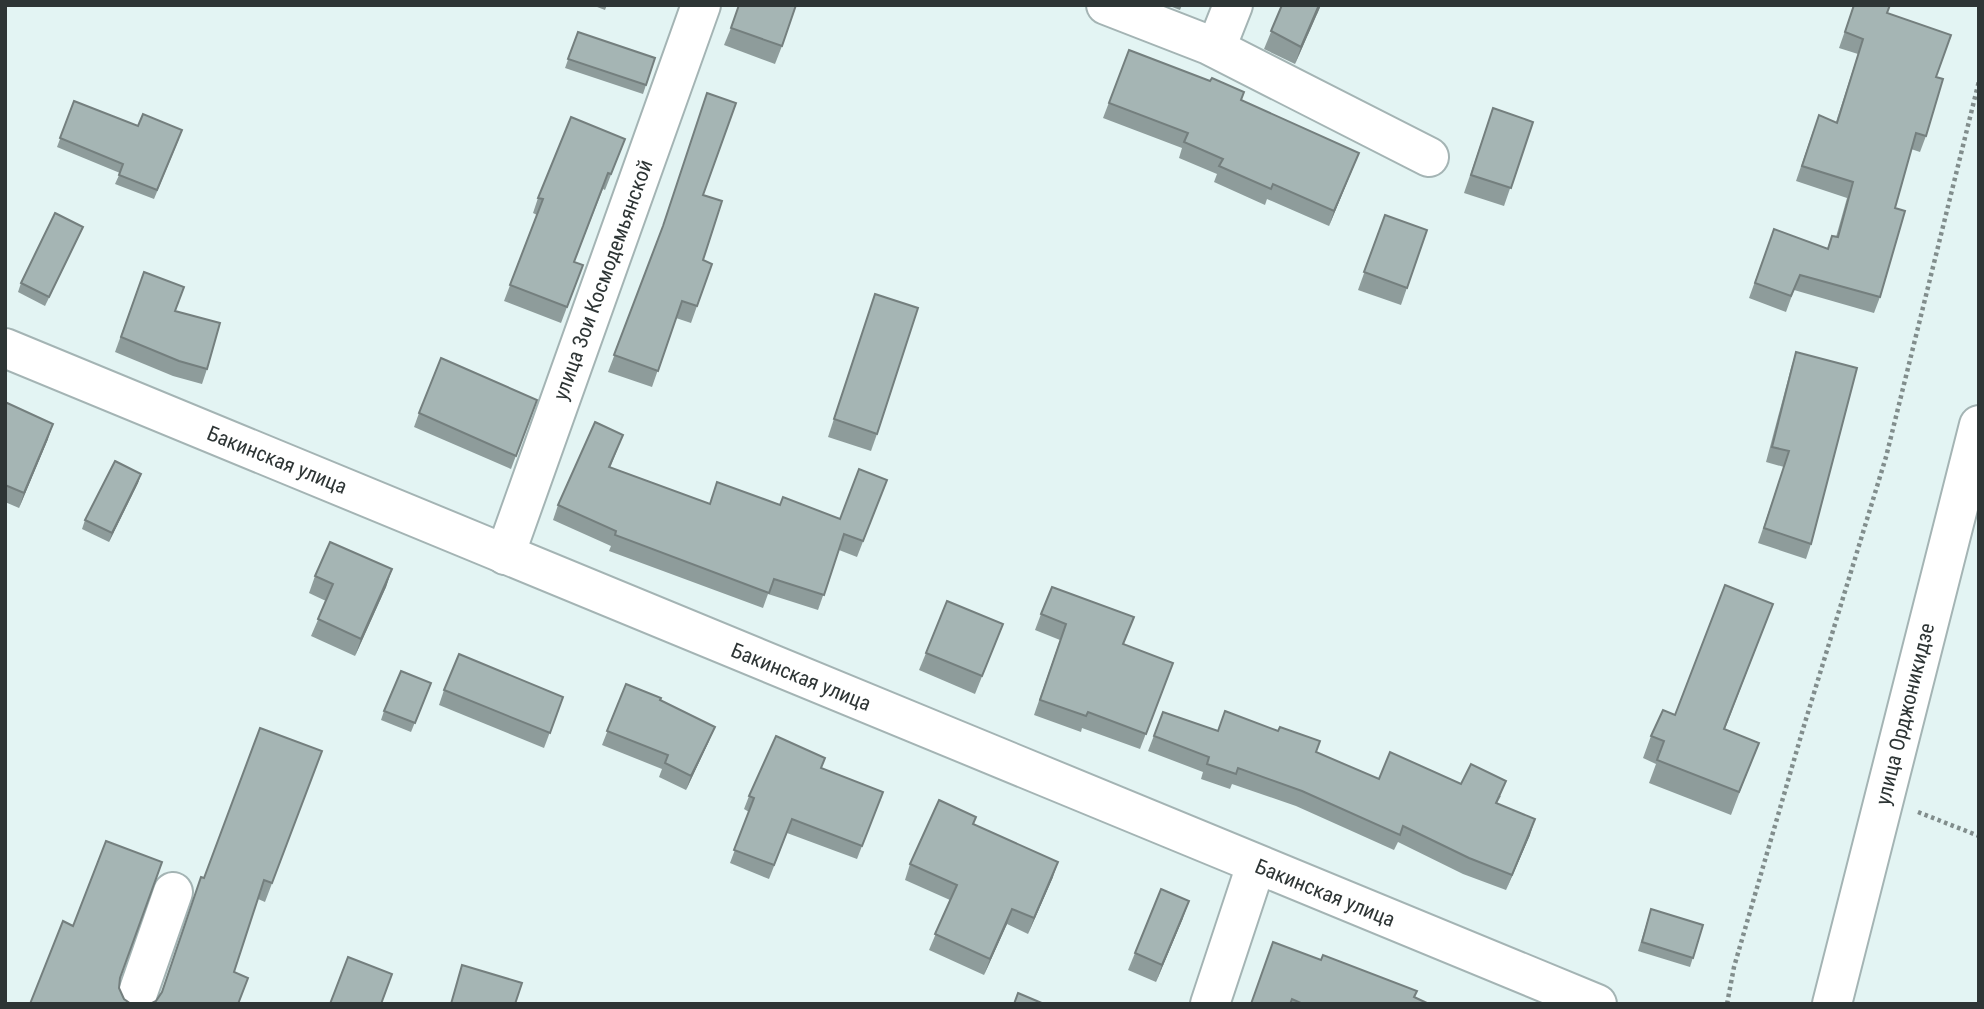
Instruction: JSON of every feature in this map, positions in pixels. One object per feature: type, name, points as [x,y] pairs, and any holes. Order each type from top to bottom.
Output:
[{"type":"street","name":"улица Зои Космодемьянской","points":[[505,555],[701,5]]},
{"type":"street","points":[[1106,5],[1216,48],[1429,157]]},
{"type":"street","points":[[1216,48],[1233,5]]},
{"type":"street","name":"Бакинская улица","points":[[5,348],[1597,1004]]},
{"type":"street","name":"улица Орджоникидзе","points":[[1832,1004],[1979,425]]},
{"type":"street","points":[[1210,1004],[1256,865]]},
{"type":"street","points":[[134,1004],[173,892]]},
{"type":"path","points":[[1727,1004],[1734,967],[1803,729],[1886,457],[1979,81]]},
{"type":"path","points":[[1883,799],[1979,836]]},
{"type":"building","points":[[739,5],[796,5],[782,46],[731,28]]},
{"type":"building","points":[[1282,5],[1319,5],[1301,47],[1271,31]]},
{"type":"building","points":[[1854,5],[1890,5],[1887,13],[1951,35],[1936,77],[1943,79],[1926,136],[1916,133],[1895,208],[1905,211],[1880,297],[1800,275],[1791,296],[1755,283],[1774,229],[1828,249],[1832,236],[1838,237],[1853,182],[1802,166],[1819,115],[1837,123],[1863,39],[1845,32]]},
{"type":"building","points":[[578,32],[655,58],[646,85],[568,59]]},
{"type":"building","points":[[1129,50],[1210,81],[1212,78],[1244,92],[1241,100],[1359,153],[1334,211],[1273,184],[1271,189],[1219,166],[1223,159],[1184,142],[1188,133],[1109,103]]},
{"type":"building","points":[[707,93],[736,103],[703,195],[722,201],[703,260],[712,264],[697,306],[682,301],[658,371],[614,355],[663,226]]},
{"type":"building","points":[[74,101],[138,126],[143,114],[182,130],[157,190],[119,175],[123,164],[60,138]]},
{"type":"building","points":[[1493,108],[1533,122],[1511,188],[1471,175]]},
{"type":"building","points":[[571,117],[625,139],[611,174],[608,173],[574,262],[583,265],[567,307],[510,285],[543,199],[538,198]]},
{"type":"building","points":[[55,213],[83,227],[49,297],[21,283]]},
{"type":"building","points":[[1385,215],[1427,230],[1407,288],[1364,272]]},
{"type":"building","points":[[144,272],[184,287],[175,311],[220,323],[207,369],[179,361],[121,337]]},
{"type":"building","points":[[875,294],[918,308],[877,434],[834,419]]},
{"type":"building","points":[[1796,352],[1857,368],[1811,544],[1764,528],[1789,451],[1772,447]]},
{"type":"building","points":[[441,358],[537,400],[516,456],[419,413]]},
{"type":"building","points":[[5,402],[53,424],[24,493],[5,485]]},
{"type":"building","points":[[595,422],[623,435],[609,467],[710,504],[717,482],[780,505],[783,497],[840,519],[859,469],[887,480],[863,541],[844,534],[824,595],[774,579],[769,593],[615,535],[616,531],[558,505]]},
{"type":"building","points":[[115,461],[141,474],[112,533],[85,520]]},
{"type":"building","points":[[330,542],[392,569],[361,639],[318,619],[333,584],[315,576]]},
{"type":"building","points":[[1725,585],[1773,604],[1724,729],[1759,743],[1739,792],[1657,760],[1664,741],[1651,736],[1663,710],[1675,715]]},
{"type":"building","points":[[1052,587],[1134,617],[1123,644],[1173,663],[1146,734],[1088,712],[1086,716],[1040,700],[1066,624],[1041,614]]},
{"type":"building","points":[[947,601],[1003,624],[982,676],[926,653]]},
{"type":"building","points":[[459,654],[563,697],[550,733],[444,690]]},
{"type":"building","points":[[401,671],[431,683],[415,723],[384,711]]},
{"type":"building","points":[[626,684],[661,698],[660,700],[715,727],[691,776],[665,763],[668,755],[607,731]]},
{"type":"building","points":[[1225,711],[1278,731],[1280,727],[1320,741],[1316,752],[1379,779],[1390,752],[1461,784],[1471,764],[1506,781],[1496,803],[1535,819],[1512,875],[1469,858],[1403,826],[1400,835],[1302,791],[1238,768],[1236,774],[1207,764],[1209,757],[1154,736],[1163,712],[1218,731]]},
{"type":"building","points":[[260,728],[322,751],[272,883],[264,880],[234,972],[248,978],[238,1004],[150,1004],[156,1001],[162,992],[201,877],[204,878]]},
{"type":"building","points":[[776,736],[825,758],[821,768],[883,792],[862,846],[792,819],[774,865],[734,850],[754,798],[749,796]]},
{"type":"building","points":[[939,800],[976,817],[973,824],[1058,862],[1034,918],[1012,909],[990,959],[935,934],[957,885],[910,864]]},
{"type":"building","points":[[106,841],[162,862],[120,978],[119,988],[124,999],[131,1004],[30,1004],[63,921],[73,926]]},
{"type":"building","points":[[1161,889],[1189,901],[1162,965],[1135,953]]},
{"type":"building","points":[[1651,909],[1703,925],[1693,958],[1642,942]]},
{"type":"building","points":[[1273,942],[1321,960],[1323,955],[1417,991],[1414,997],[1429,1004],[1303,1004],[1292,999],[1290,1004],[1251,1004]]},
{"type":"building","points":[[348,957],[392,974],[381,1004],[330,1004]]},
{"type":"building","points":[[462,965],[522,983],[515,1004],[451,1004]]},
{"type":"building","points":[[1018,993],[1044,1004],[1014,1004]]}]
